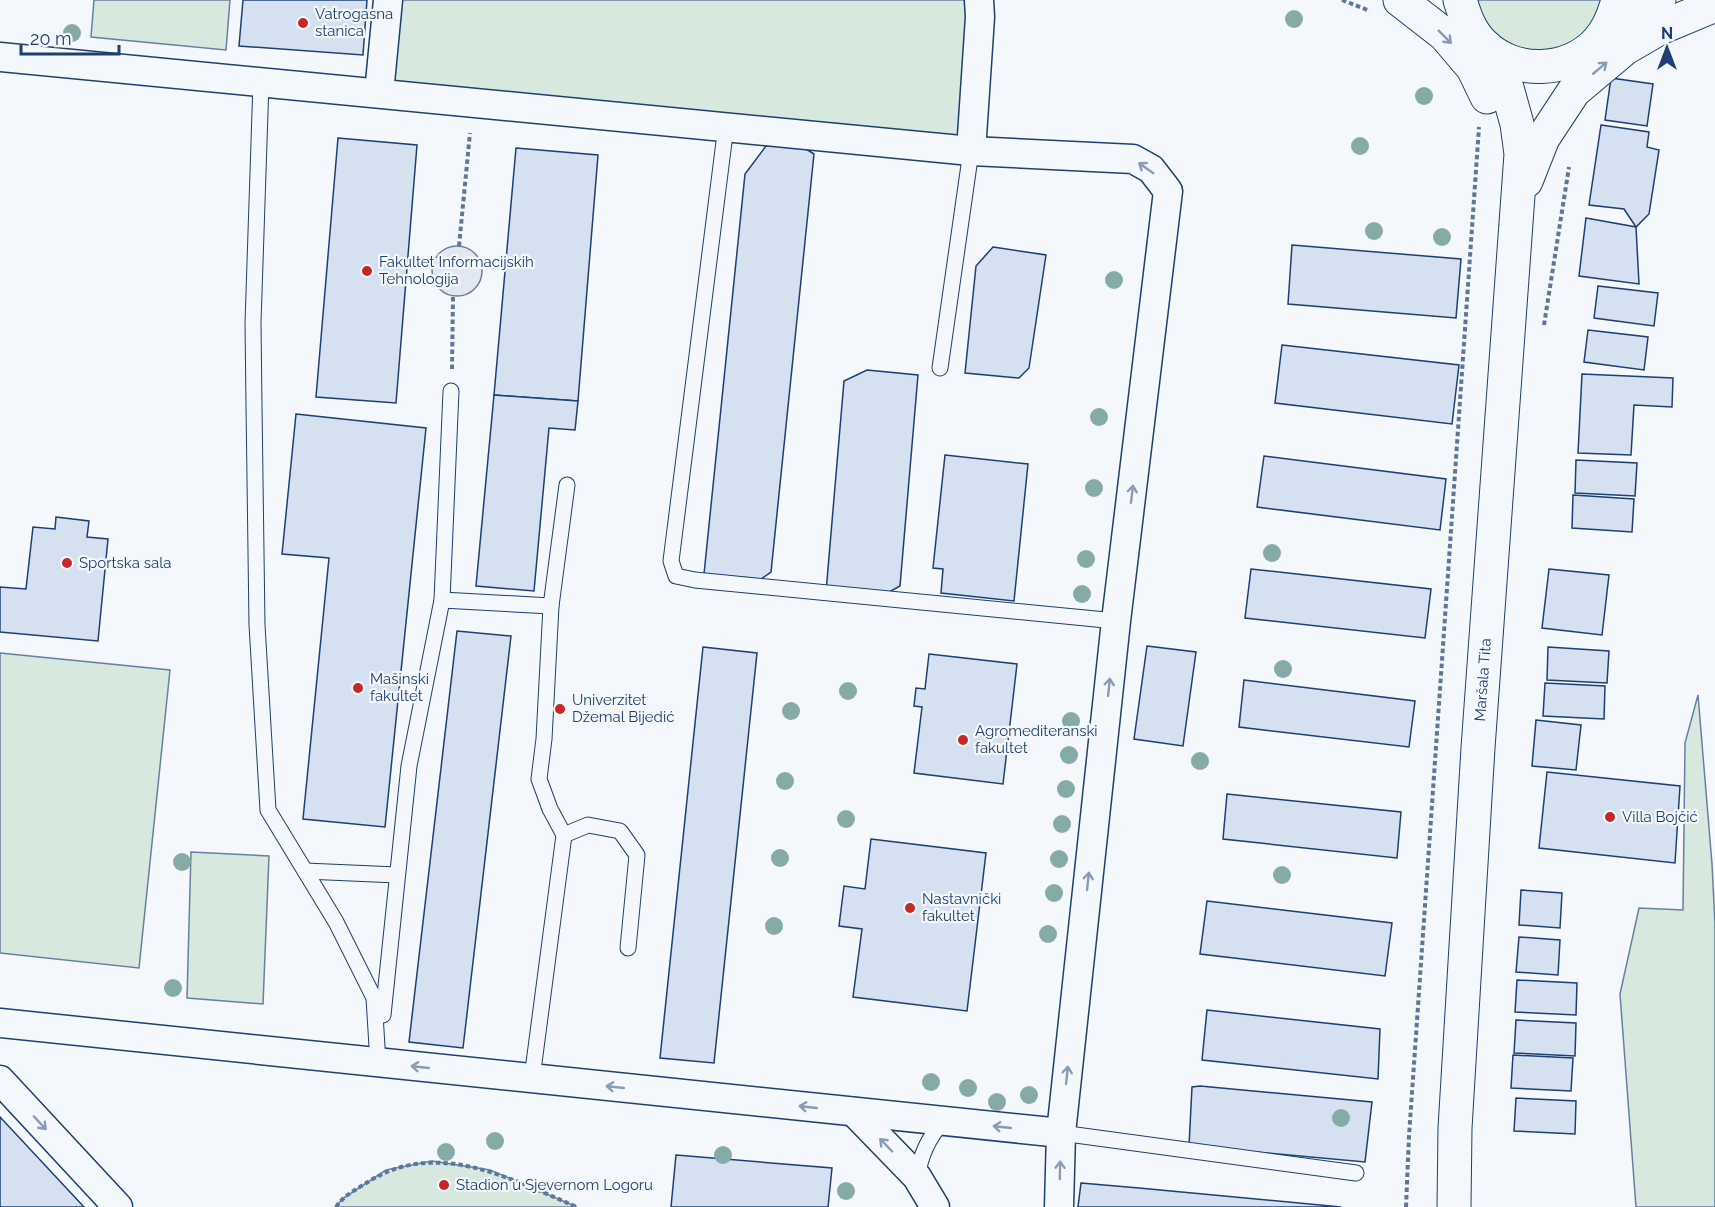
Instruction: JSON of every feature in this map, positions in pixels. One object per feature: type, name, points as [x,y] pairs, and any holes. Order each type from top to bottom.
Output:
[{"type":"street","points":[[379,93],[388,0]]},
{"type":"street","points":[[970,151],[980,17],[979,0]]},
{"type":"street","points":[[1400,0],[1445,35],[1473,68],[1496,114],[1506,145],[1516,205]]},
{"type":"street","points":[[1443,0],[1470,23],[1504,60],[1529,67],[1555,66],[1579,57]]},
{"type":"street","points":[[1615,10],[1659,0]]},
{"type":"street","points":[[1516,205],[1543,138],[1574,91],[1624,49],[1660,28],[1715,5]]},
{"type":"street","name":"Maršala Tita","points":[[1521,154],[1537,113],[1553,87],[1579,57],[1598,41],[1615,10]]},
{"type":"street","name":"Maršala Tita","points":[[1454,1207],[1455,1128],[1478,760],[1521,154],[1507,88],[1470,23]]},
{"type":"street","points":[[0,57],[473,101],[970,151],[1133,159],[1151,168],[1168,191],[1116,621],[1061,1133],[1059,1207]]},
{"type":"street","points":[[0,1023],[1061,1133]]},
{"type":"street","points":[[0,1080],[118,1207]]},
{"type":"street","points":[[854,1112],[917,1177],[935,1207]]},
{"type":"lane","points":[[261,82],[253,323],[258,637],[268,810],[336,922],[374,998],[378,1063]]},
{"type":"lane","points":[[726,126],[670,561],[676,576],[695,580],[1116,621]]},
{"type":"lane","points":[[940,368],[970,151]]},
{"type":"lane","points":[[378,1063],[409,766],[442,600],[451,391]]},
{"type":"lane","points":[[532,1078],[564,835],[539,779],[544,739],[551,606],[567,485]]},
{"type":"lane","points":[[442,600],[551,606]]},
{"type":"lane","points":[[564,835],[588,825],[620,831],[637,855],[628,948]]},
{"type":"lane","points":[[305,871],[397,875]]},
{"type":"lane","points":[[917,1177],[920,1156],[930,1136],[943,1121]]},
{"type":"lane","points":[[1061,1133],[1356,1173]]},
{"type":"path","points":[[459,246],[473,101]]},
{"type":"path","points":[[1406,1207],[1479,145]]},
{"type":"path","points":[[1544,326],[1571,156]]},
{"type":"path","points":[[410,267],[432,266]]},
{"type":"path","points":[[482,267],[502,267]]},
{"type":"path","points":[[451,391],[453,296]]},
{"type":"path","points":[[336,1207],[342,1199],[386,1170],[432,1161],[490,1170],[577,1207]]},
{"type":"shaded area","points":[[94,0],[230,0],[226,50],[91,37]]},
{"type":"shaded area","points":[[388,0],[979,0],[971,145],[380,85]]},
{"type":"shaded area","points":[[1464,0],[1613,0],[1579,52],[1507,57]]},
{"type":"shaded area","points":[[457,246],[475,253],[482,271],[475,289],[457,296],[439,289],[432,271],[439,253]]},
{"type":"shaded area","points":[[0,653],[170,670],[139,968],[0,953]]},
{"type":"shaded area","points":[[1698,695],[1715,924],[1715,1207],[1636,1207],[1620,994],[1639,908],[1683,910],[1685,743]]},
{"type":"shaded area","points":[[191,852],[269,856],[263,1004],[187,998]]},
{"type":"shaded area","name":"Stadion u Sjevernom Logoru","points":[[432,1161],[490,1170],[577,1207],[336,1207],[342,1199],[386,1170]]},
{"type":"building","name":"Vatrogasna stanica","points":[[243,0],[367,0],[363,55],[239,46]]},
{"type":"building","points":[[1611,78],[1653,84],[1647,126],[1605,120]]},
{"type":"building","points":[[1601,125],[1649,132],[1647,147],[1659,150],[1649,214],[1636,227],[1624,209],[1589,205]]},
{"type":"building","name":"Fakultet Informacijskih Tehnologija","points":[[338,138],[417,145],[396,403],[316,397]]},
{"type":"building","points":[[798,144],[814,154],[771,572],[761,579],[704,574],[745,174],[766,146]]},
{"type":"building","name":"Fakultet Informacijskih Tehnologija","points":[[516,148],[598,155],[578,401],[494,395]]},
{"type":"building","points":[[1586,218],[1636,227],[1639,284],[1579,276]]},
{"type":"building","points":[[1292,245],[1461,259],[1456,318],[1288,304]]},
{"type":"building","points":[[993,247],[1046,255],[1029,368],[1019,378],[965,373],[976,266]]},
{"type":"building","points":[[1598,286],[1658,293],[1654,326],[1594,318]]},
{"type":"building","points":[[1588,330],[1648,337],[1644,370],[1584,362]]},
{"type":"building","points":[[1282,345],[1459,365],[1452,424],[1275,403]]},
{"type":"building","points":[[867,370],[918,375],[900,586],[882,596],[826,592],[844,381]]},
{"type":"building","points":[[1582,374],[1673,378],[1672,407],[1634,405],[1631,455],[1578,453]]},
{"type":"building","points":[[494,395],[578,401],[575,430],[549,428],[534,591],[476,586]]},
{"type":"building","name":"Mašinski fakultet","points":[[296,414],[426,428],[385,827],[303,819],[329,558],[282,554]]},
{"type":"building","points":[[945,455],[1028,464],[1014,601],[941,593],[943,569],[933,568]]},
{"type":"building","points":[[1264,456],[1446,479],[1440,530],[1257,507]]},
{"type":"building","points":[[1576,460],[1637,463],[1635,496],[1575,493]]},
{"type":"building","points":[[1573,495],[1634,499],[1632,532],[1572,528]]},
{"type":"building","name":"Sportska sala","points":[[56,517],[89,521],[87,537],[108,539],[98,641],[0,632],[0,587],[26,589],[33,527],[55,529]]},
{"type":"building","points":[[1251,569],[1431,589],[1425,638],[1245,618]]},
{"type":"building","points":[[1549,569],[1609,575],[1602,635],[1542,628]]},
{"type":"building","points":[[457,631],[511,636],[463,1048],[409,1042]]},
{"type":"building","points":[[1147,646],[1196,652],[1183,746],[1134,739]]},
{"type":"building","points":[[703,647],[757,653],[714,1063],[660,1058]]},
{"type":"building","points":[[1548,647],[1609,651],[1607,683],[1547,680]]},
{"type":"building","name":"Agromediteranski fakultet","points":[[929,654],[1017,664],[1003,784],[914,773],[922,707],[914,706],[916,688],[925,689]]},
{"type":"building","points":[[1244,680],[1415,701],[1409,747],[1239,727]]},
{"type":"building","points":[[1545,683],[1605,686],[1604,719],[1543,716]]},
{"type":"building","points":[[1536,720],[1581,725],[1576,770],[1532,766]]},
{"type":"building","name":"Villa Bojčić","points":[[1547,772],[1680,786],[1675,863],[1539,848]]},
{"type":"building","points":[[1227,794],[1401,812],[1397,858],[1223,839]]},
{"type":"building","name":"Nastavnički fakultet","points":[[871,839],[986,853],[967,1011],[853,997],[862,929],[839,926],[844,886],[865,889]]},
{"type":"building","points":[[1521,890],[1562,893],[1560,928],[1519,925]]},
{"type":"building","points":[[1207,901],[1392,923],[1385,976],[1200,954]]},
{"type":"building","points":[[1519,937],[1560,940],[1558,975],[1516,972]]},
{"type":"building","points":[[1517,980],[1577,983],[1576,1015],[1515,1012]]},
{"type":"building","points":[[1207,1010],[1380,1029],[1378,1079],[1202,1060]]},
{"type":"building","points":[[1516,1020],[1576,1023],[1575,1056],[1514,1053]]},
{"type":"building","points":[[1513,1055],[1573,1058],[1571,1091],[1511,1088]]},
{"type":"building","points":[[1192,1087],[1372,1102],[1365,1162],[1189,1146]]},
{"type":"building","points":[[1516,1098],[1576,1101],[1575,1134],[1514,1131]]},
{"type":"building","points":[[0,1117],[84,1207],[0,1207]]},
{"type":"building","points":[[676,1155],[832,1168],[828,1207],[671,1207]]},
{"type":"building","points":[[1081,1183],[1139,1188],[1341,1207],[1078,1207]]},
{"type":"place","name":"Vatrogasna stanica","points":[[303,23]]},
{"type":"place","name":"Fakultet Informacijskih Tehnologija","points":[[367,271]]},
{"type":"place","name":"Sportska sala","points":[[67,563]]},
{"type":"place","name":"Mašinski fakultet","points":[[358,688]]},
{"type":"place","name":"Univerzitet Džemal Bijedić","points":[[560,709]]},
{"type":"place","name":"Agromediteranski fakultet","points":[[963,740]]},
{"type":"place","name":"Villa Bojčić","points":[[1610,817]]},
{"type":"place","name":"Nastavnički fakultet","points":[[910,908]]},
{"type":"place","name":"Stadion u Sjevernom Logoru","points":[[444,1185]]}]
